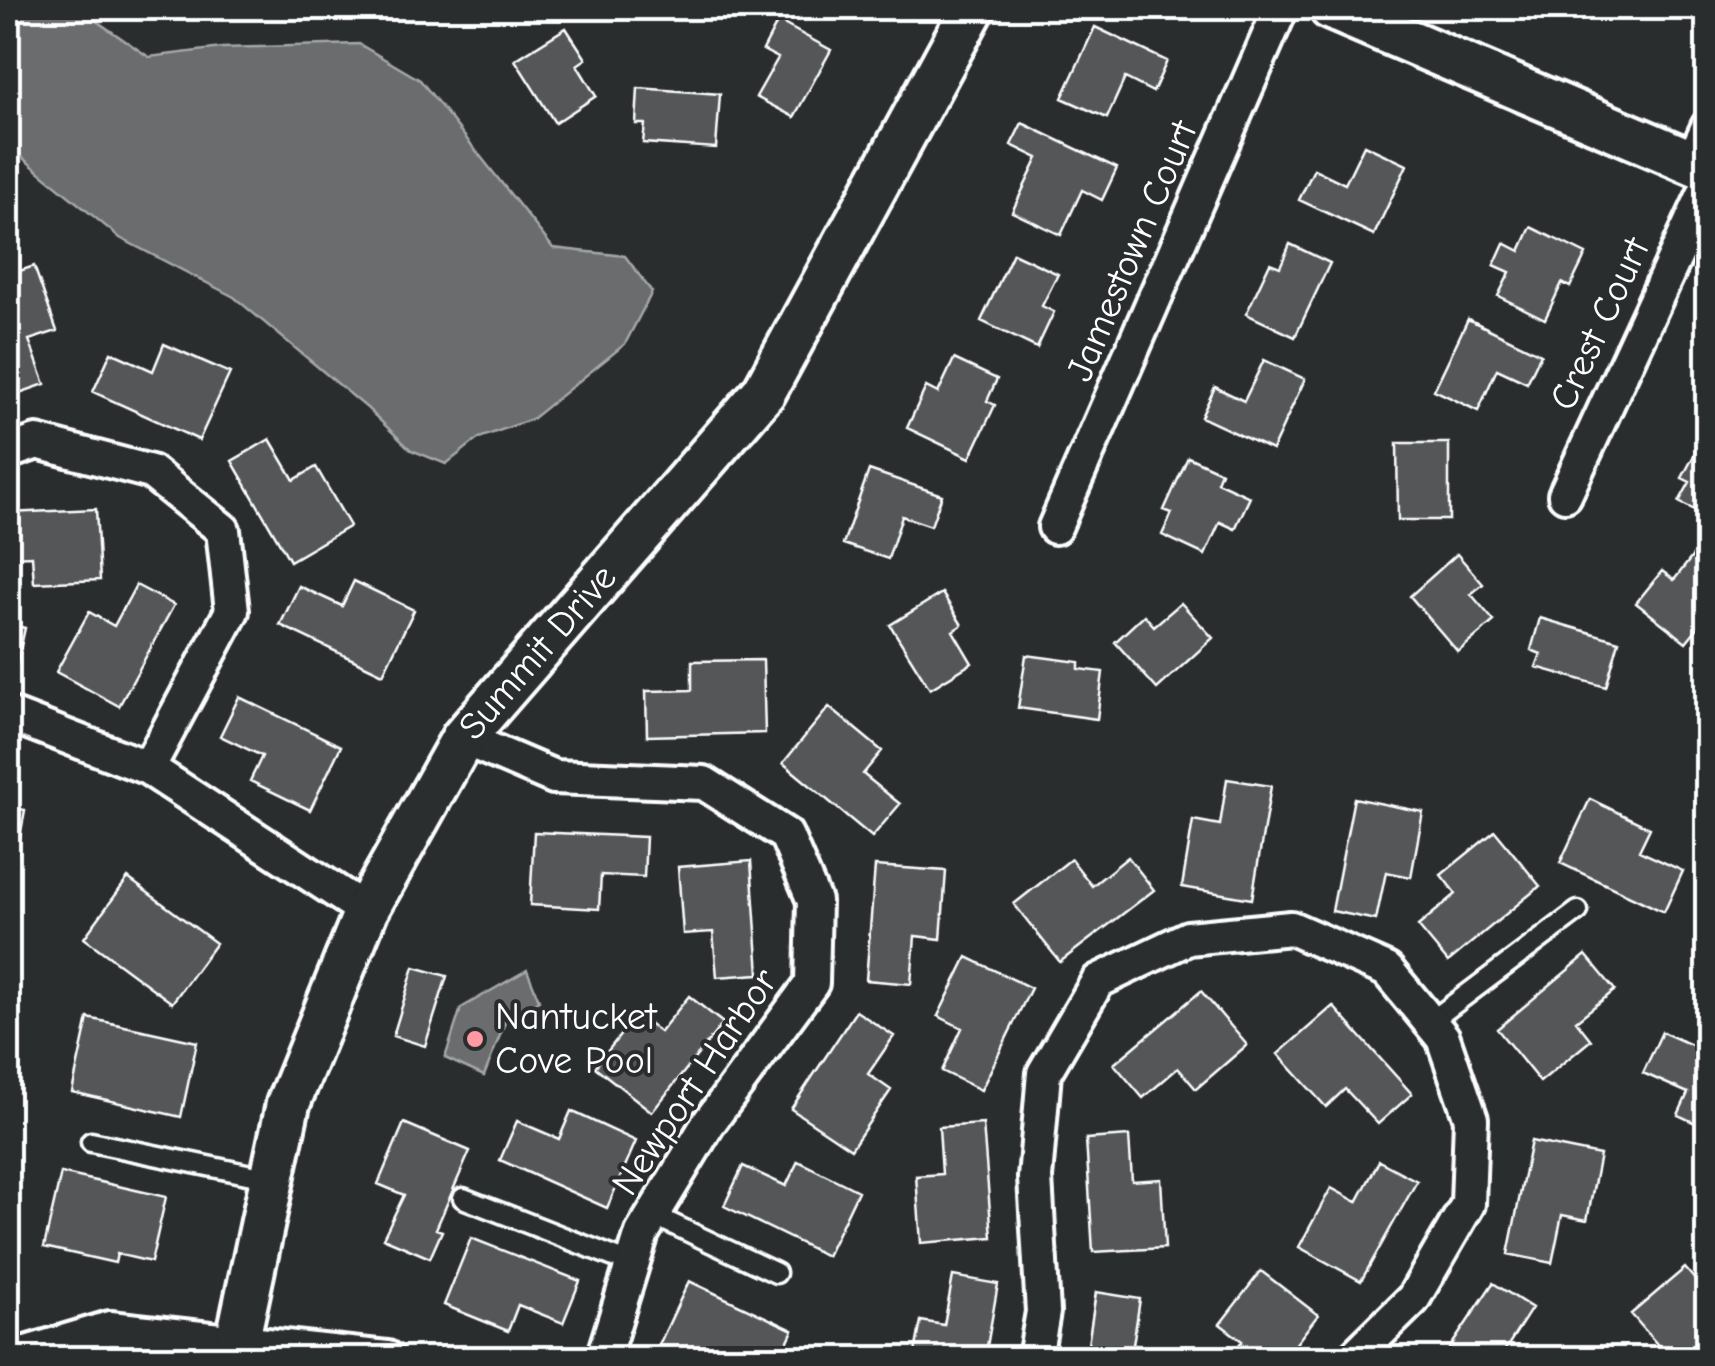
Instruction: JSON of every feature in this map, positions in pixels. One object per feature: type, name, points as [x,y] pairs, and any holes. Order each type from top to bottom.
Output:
[{"type":"street","name":"Summit Drive","points":[[235,1350],[288,1104],[366,911],[463,738],[764,392],[973,8]]},
{"type":"street","name":"Jamestown Court","points":[[1056,527],[1282,8]]},
{"type":"street","points":[[1331,8],[1704,161]]},
{"type":"street","name":"Crest Court","points":[[1564,496],[1704,161]]},
{"type":"street","points":[[8,452],[36,442],[150,472],[223,530],[232,611],[148,768]]},
{"type":"street","points":[[8,714],[148,768],[366,911]]},
{"type":"street","name":"Newport Harbor","points":[[463,738],[554,777],[704,783],[786,835],[814,901],[812,983],[708,1124],[642,1233],[603,1358]]},
{"type":"street","points":[[1035,1358],[1043,1312],[1036,1178],[1044,1073],[1098,981],[1188,938],[1291,928],[1387,970],[1443,1038],[1471,1119],[1468,1204],[1412,1300],[1353,1358]]},
{"type":"street","points":[[8,1355],[110,1328],[235,1350],[386,1358]]},
{"type":"lane","points":[[1430,1022],[1578,911]]},
{"type":"lane","points":[[90,1142],[272,1179]]},
{"type":"lane","points":[[463,1198],[632,1264]]},
{"type":"lane","points":[[653,1215],[776,1273]]},
{"type":"shaded area","points":[[8,8],[87,8],[95,20],[149,57],[222,48],[359,44],[420,80],[553,248],[625,256],[652,292],[625,344],[532,419],[479,438],[446,464],[411,450],[367,408],[234,297],[120,238],[8,146]]},
{"type":"shaded area","name":"Nantucket Cove Pool","points":[[527,970],[539,1000],[506,1020],[484,1076],[445,1058],[461,1008]]},
{"type":"building","points":[[778,21],[831,50],[794,117],[756,97],[778,58],[763,50]]},
{"type":"building","points":[[1095,27],[1167,61],[1153,92],[1125,78],[1107,118],[1062,98]]},
{"type":"building","points":[[566,28],[586,59],[577,65],[596,96],[555,123],[515,60]]},
{"type":"building","points":[[638,88],[720,94],[716,148],[643,143],[645,124],[636,124]]},
{"type":"building","points":[[1022,123],[1117,168],[1102,200],[1082,190],[1061,235],[1012,212],[1038,158],[1011,145]]},
{"type":"building","points":[[1364,145],[1407,165],[1374,235],[1299,200],[1314,169],[1345,184]]},
{"type":"building","points":[[1531,227],[1586,254],[1570,287],[1562,283],[1545,319],[1498,296],[1510,272],[1494,265],[1504,243],[1520,251]]},
{"type":"building","points":[[1290,244],[1330,263],[1295,337],[1246,314],[1270,263],[1280,267]]},
{"type":"building","points":[[1013,253],[1058,274],[1042,306],[1054,312],[1037,348],[981,321]]},
{"type":"building","points":[[34,266],[57,331],[29,340],[45,384],[8,397],[8,275]]},
{"type":"building","points":[[1468,319],[1541,354],[1527,383],[1497,369],[1478,411],[1434,390]]},
{"type":"building","points":[[164,344],[230,373],[199,440],[93,392],[111,352],[153,371]]},
{"type":"building","points":[[954,359],[997,379],[987,401],[995,405],[970,458],[907,428],[926,387],[938,393]]},
{"type":"building","points":[[1264,360],[1305,379],[1272,450],[1201,417],[1215,387],[1244,401]]},
{"type":"building","points":[[1708,429],[1708,517],[1679,502],[1690,482],[1682,478]]},
{"type":"building","points":[[270,439],[294,480],[316,467],[350,526],[290,561],[232,461]]},
{"type":"building","points":[[1397,443],[1449,443],[1449,520],[1398,520]]},
{"type":"building","points":[[1188,457],[1221,472],[1217,482],[1250,497],[1235,529],[1220,522],[1205,555],[1162,535],[1172,513],[1164,510]]},
{"type":"building","points":[[869,470],[942,495],[931,526],[902,516],[888,559],[843,544]]},
{"type":"building","points":[[96,509],[100,580],[34,583],[32,556],[8,557],[8,513]]},
{"type":"building","points":[[1695,553],[1708,563],[1708,615],[1686,642],[1636,603],[1662,571],[1674,580]]},
{"type":"building","points":[[1457,554],[1483,584],[1471,594],[1494,621],[1458,652],[1410,596]]},
{"type":"building","points":[[354,581],[414,610],[383,674],[280,625],[299,586],[342,606]]},
{"type":"building","points":[[136,585],[174,605],[119,706],[56,672],[89,612],[114,626]]},
{"type":"building","points":[[942,593],[962,625],[953,631],[972,663],[930,689],[890,625]]},
{"type":"building","points":[[1181,603],[1213,638],[1157,689],[1115,642],[1144,615],[1154,626]]},
{"type":"building","points":[[1540,618],[1619,641],[1606,687],[1536,667],[1541,654],[1531,650]]},
{"type":"building","points":[[8,624],[25,628],[15,673],[8,672]]},
{"type":"building","points":[[1026,655],[1079,662],[1079,669],[1103,672],[1097,719],[1018,708]]},
{"type":"building","points":[[763,660],[765,733],[647,736],[646,691],[692,690],[692,661]]},
{"type":"building","points":[[239,697],[341,746],[310,810],[250,781],[262,756],[220,736]]},
{"type":"building","points":[[829,707],[882,751],[863,774],[900,804],[872,837],[783,763]]},
{"type":"building","points":[[1227,779],[1271,786],[1252,899],[1182,887],[1193,820],[1220,825]]},
{"type":"building","points":[[1354,798],[1423,812],[1411,877],[1386,872],[1376,920],[1332,911]]},
{"type":"building","points":[[1590,799],[1650,828],[1639,851],[1683,871],[1664,912],[1560,863]]},
{"type":"building","points":[[8,807],[25,810],[8,903]]},
{"type":"building","points":[[1495,831],[1540,886],[1448,962],[1418,926],[1456,894],[1441,875]]},
{"type":"building","points":[[534,832],[646,837],[644,877],[601,875],[599,909],[530,905]]},
{"type":"building","points":[[1128,857],[1154,890],[1060,962],[1014,904],[1071,859],[1092,886]]},
{"type":"building","points":[[751,861],[759,974],[717,977],[713,932],[683,934],[678,867]]},
{"type":"building","points":[[875,866],[946,871],[941,939],[915,936],[911,984],[866,980]]},
{"type":"building","points":[[128,878],[216,943],[172,1003],[84,938]]},
{"type":"building","points":[[1586,955],[1615,990],[1576,1021],[1591,1040],[1540,1082],[1497,1029]]},
{"type":"building","points":[[967,957],[1031,988],[981,1090],[942,1071],[962,1028],[938,1016]]},
{"type":"building","points":[[414,967],[447,976],[425,1046],[393,1036]]},
{"type":"building","points":[[1201,991],[1247,1045],[1196,1089],[1178,1068],[1143,1098],[1114,1064]]},
{"type":"building","points":[[689,996],[723,1023],[652,1112],[595,1067],[637,1014],[660,1032]]},
{"type":"building","points":[[1333,1006],[1412,1094],[1378,1124],[1345,1089],[1326,1107],[1278,1054]]},
{"type":"building","points":[[856,1011],[894,1036],[868,1074],[891,1090],[851,1149],[791,1109]]},
{"type":"building","points":[[88,1018],[197,1042],[181,1117],[72,1092]]},
{"type":"building","points":[[1662,1032],[1708,1052],[1708,1129],[1678,1115],[1688,1093],[1643,1073]]},
{"type":"building","points":[[571,1111],[636,1141],[607,1208],[500,1160],[517,1121],[559,1139]]},
{"type":"building","points":[[404,1123],[470,1151],[436,1229],[442,1231],[430,1258],[383,1238],[404,1195],[378,1184]]},
{"type":"building","points":[[983,1124],[992,1237],[921,1243],[916,1176],[942,1174],[939,1127]]},
{"type":"building","points":[[1129,1136],[1132,1181],[1161,1179],[1165,1248],[1093,1252],[1086,1139]]},
{"type":"building","points":[[1531,1141],[1600,1155],[1587,1220],[1562,1215],[1552,1263],[1508,1254]]},
{"type":"building","points":[[798,1161],[858,1191],[827,1256],[724,1206],[743,1166],[786,1186]]},
{"type":"building","points":[[1379,1161],[1417,1181],[1361,1281],[1299,1247],[1331,1188],[1357,1202]]},
{"type":"building","points":[[61,1173],[166,1197],[151,1262],[117,1254],[115,1263],[44,1247]]},
{"type":"building","points":[[471,1238],[580,1281],[563,1323],[518,1305],[508,1331],[444,1305]]},
{"type":"building","points":[[1685,1268],[1704,1290],[1708,1287],[1708,1344],[1691,1358],[1669,1358],[1631,1314]]},
{"type":"building","points":[[1261,1271],[1318,1315],[1285,1358],[1229,1358],[1242,1341],[1220,1324]]},
{"type":"building","points":[[953,1276],[998,1284],[985,1358],[914,1358],[921,1321],[944,1325]]},
{"type":"building","points":[[689,1281],[793,1330],[780,1358],[751,1358],[732,1349],[728,1358],[676,1358],[657,1349]]},
{"type":"building","points":[[1493,1283],[1532,1308],[1505,1350],[1519,1358],[1443,1358]]},
{"type":"building","points":[[1096,1292],[1140,1299],[1133,1345],[1161,1349],[1160,1358],[1086,1358]]},
{"type":"place","name":"Nantucket Cove Pool","points":[[475,1039]]}]
